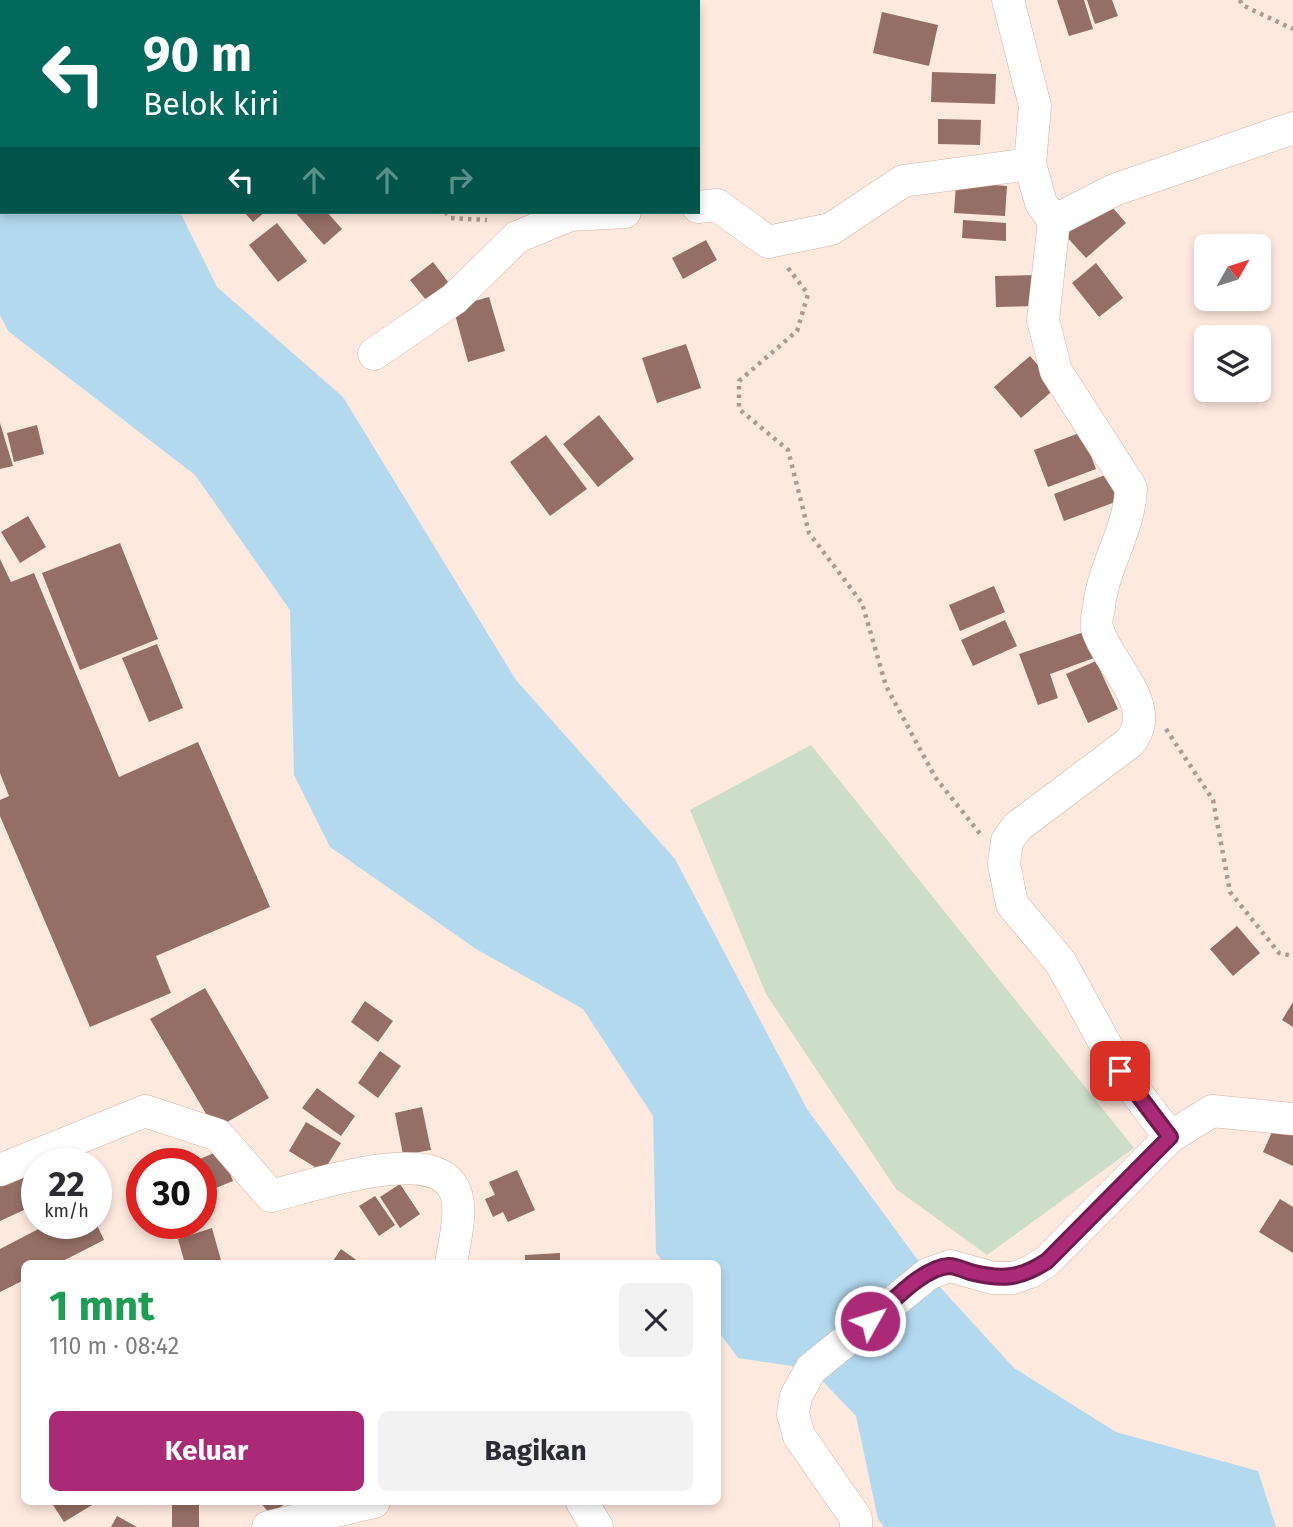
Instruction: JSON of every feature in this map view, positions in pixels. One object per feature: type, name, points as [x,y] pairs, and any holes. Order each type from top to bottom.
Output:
[{"type":"street","points":[[1008,0],[1035,106],[1030,164],[1041,203],[1054,221],[1043,320],[1056,371],[1130,488],[1130,504],[1101,581],[1096,627],[1142,713],[1139,733],[1129,743],[1017,827],[1007,841],[1004,864],[1012,904],[1061,963],[1120,1071],[1170,1137]]},
{"type":"street","points":[[1054,221],[1114,190],[1293,128]]},
{"type":"street","points":[[700,207],[717,205],[768,242],[831,229],[903,181],[1030,164]]},
{"type":"street","points":[[374,354],[454,299],[517,237],[570,215],[588,214]]},
{"type":"street","points":[[0,1170],[145,1111],[218,1135],[271,1195],[390,1168],[433,1170],[452,1185],[458,1206],[451,1260]]},
{"type":"street","points":[[856,1527],[856,1518],[799,1436],[793,1414],[796,1396],[811,1369],[928,1274],[950,1266],[993,1278],[1013,1278],[1030,1272],[1047,1261],[1170,1137],[1212,1111],[1293,1119]]},
{"type":"street","points":[[268,1527],[361,1505]]},
{"type":"street","points":[[584,1505],[597,1527]]},
{"type":"path","points":[[1240,0],[1242,5],[1293,29]]},
{"type":"path","points":[[447,214],[451,218],[487,220]]},
{"type":"path","points":[[768,242],[808,294],[797,331],[739,382],[739,409],[788,450],[809,533],[862,603],[886,686],[935,777],[1004,864]]},
{"type":"path","points":[[1142,713],[1171,732],[1213,800],[1230,892],[1279,953],[1293,956]]},
{"type":"green space","points":[[811,745],[1134,1148],[987,1255],[896,1189],[766,994],[690,810]]},
{"type":"water","points":[[0,214],[181,214],[217,287],[343,397],[516,680],[675,859],[807,1109],[928,1274],[1014,1368],[1116,1432],[1258,1471],[1276,1527],[884,1527],[878,1519],[856,1416],[811,1369],[738,1358],[721,1335],[721,1260],[662,1260],[656,1253],[653,1116],[583,1009],[476,949],[330,847],[294,775],[290,610],[195,475],[8,331],[0,315]]},
{"type":"building","points":[[1057,0],[1084,0],[1093,29],[1069,36]]},
{"type":"building","points":[[1087,0],[1112,0],[1118,16],[1095,24]]},
{"type":"building","points":[[882,12],[938,25],[929,66],[873,53]]},
{"type":"building","points":[[932,72],[996,74],[995,104],[931,102]]},
{"type":"building","points":[[938,119],[981,120],[980,145],[938,144]]},
{"type":"building","points":[[956,182],[1007,186],[1005,216],[954,213]]},
{"type":"building","points":[[1106,200],[1126,223],[1086,258],[1065,235]]},
{"type":"building","points":[[246,214],[263,214],[253,222]]},
{"type":"building","points":[[297,214],[329,214],[342,229],[324,245]]},
{"type":"building","points":[[963,220],[1006,223],[1006,241],[962,238]]},
{"type":"building","points":[[277,223],[307,261],[278,282],[249,245]]},
{"type":"building","points":[[706,240],[717,260],[683,279],[672,258]]},
{"type":"building","points":[[433,262],[452,287],[430,305],[410,280]]},
{"type":"building","points":[[1096,263],[1123,298],[1099,317],[1072,283]]},
{"type":"building","points":[[1036,275],[1037,306],[996,307],[995,276]]},
{"type":"building","points":[[489,297],[505,351],[468,362],[453,307]]},
{"type":"building","points":[[686,344],[701,388],[657,403],[642,358]]},
{"type":"building","points":[[1030,356],[1057,387],[1021,418],[994,387]]},
{"type":"building","points":[[599,415],[634,459],[598,487],[563,444]]},
{"type":"building","points":[[0,423],[13,466],[0,469]]},
{"type":"building","points":[[37,425],[44,454],[14,462],[7,433]]},
{"type":"building","points":[[1082,432],[1096,469],[1048,487],[1034,450]]},
{"type":"building","points":[[546,435],[587,489],[550,516],[510,462]]},
{"type":"building","points":[[1108,474],[1118,501],[1064,521],[1054,494]]},
{"type":"building","points":[[28,516],[46,547],[20,563],[1,532]]},
{"type":"building","points":[[120,543],[158,639],[80,670],[42,573]]},
{"type":"building","points":[[0,559],[11,582],[34,573],[119,777],[198,742],[270,907],[156,956],[171,993],[90,1027],[0,816],[0,800],[9,796],[0,773]]},
{"type":"building","points":[[994,586],[1005,612],[960,631],[949,605]]},
{"type":"building","points":[[1005,620],[1017,646],[973,666],[961,640]]},
{"type":"building","points":[[1084,632],[1094,658],[1050,674],[1058,698],[1038,705],[1019,654]]},
{"type":"building","points":[[157,644],[183,708],[149,722],[122,658]]},
{"type":"building","points":[[1096,661],[1118,709],[1088,723],[1066,674]]},
{"type":"building","points":[[1237,926],[1260,953],[1233,976],[1210,949]]},
{"type":"building","points":[[205,988],[269,1098],[215,1129],[150,1019]]},
{"type":"building","points":[[365,1001],[393,1021],[378,1042],[351,1022]]},
{"type":"building","points":[[1293,1002],[1293,1027],[1282,1020]]},
{"type":"building","points":[[380,1051],[401,1066],[378,1098],[358,1083]]},
{"type":"building","points":[[317,1088],[355,1116],[341,1136],[302,1108]]},
{"type":"building","points":[[422,1107],[431,1150],[403,1155],[395,1113]]},
{"type":"building","points":[[306,1122],[341,1143],[323,1172],[289,1151]]},
{"type":"building","points":[[1276,1123],[1293,1131],[1293,1166],[1263,1152]]},
{"type":"building","points":[[221,1150],[233,1181],[217,1188],[217,1152]]},
{"type":"building","points":[[517,1170],[535,1210],[508,1222],[503,1212],[493,1217],[485,1199],[495,1195],[489,1182]]},
{"type":"building","points":[[21,1175],[21,1211],[0,1221],[0,1185]]},
{"type":"building","points":[[400,1184],[420,1214],[400,1228],[380,1197]]},
{"type":"building","points":[[375,1196],[395,1225],[379,1236],[359,1206]]},
{"type":"building","points":[[1280,1199],[1293,1207],[1293,1253],[1259,1232]]},
{"type":"building","points":[[21,1238],[104,1239],[65,1260],[21,1260],[21,1282],[0,1292],[0,1249]]},
{"type":"building","points":[[178,1239],[215,1239],[221,1260],[184,1260]]},
{"type":"building","points":[[341,1249],[356,1260],[334,1260]]},
{"type":"building","points":[[560,1253],[560,1260],[525,1260],[525,1255]]},
{"type":"building","points":[[53,1505],[92,1505],[64,1522]]},
{"type":"building","points":[[172,1505],[199,1505],[199,1527],[172,1527]]},
{"type":"building","points":[[262,1505],[284,1505],[270,1514]]},
{"type":"building","points":[[117,1516],[137,1527],[111,1527]]},
{"type":"route","points":[[870,1321],[928,1274],[950,1266],[993,1278],[1013,1278],[1030,1272],[1047,1261],[1170,1137],[1120,1071]]}]
